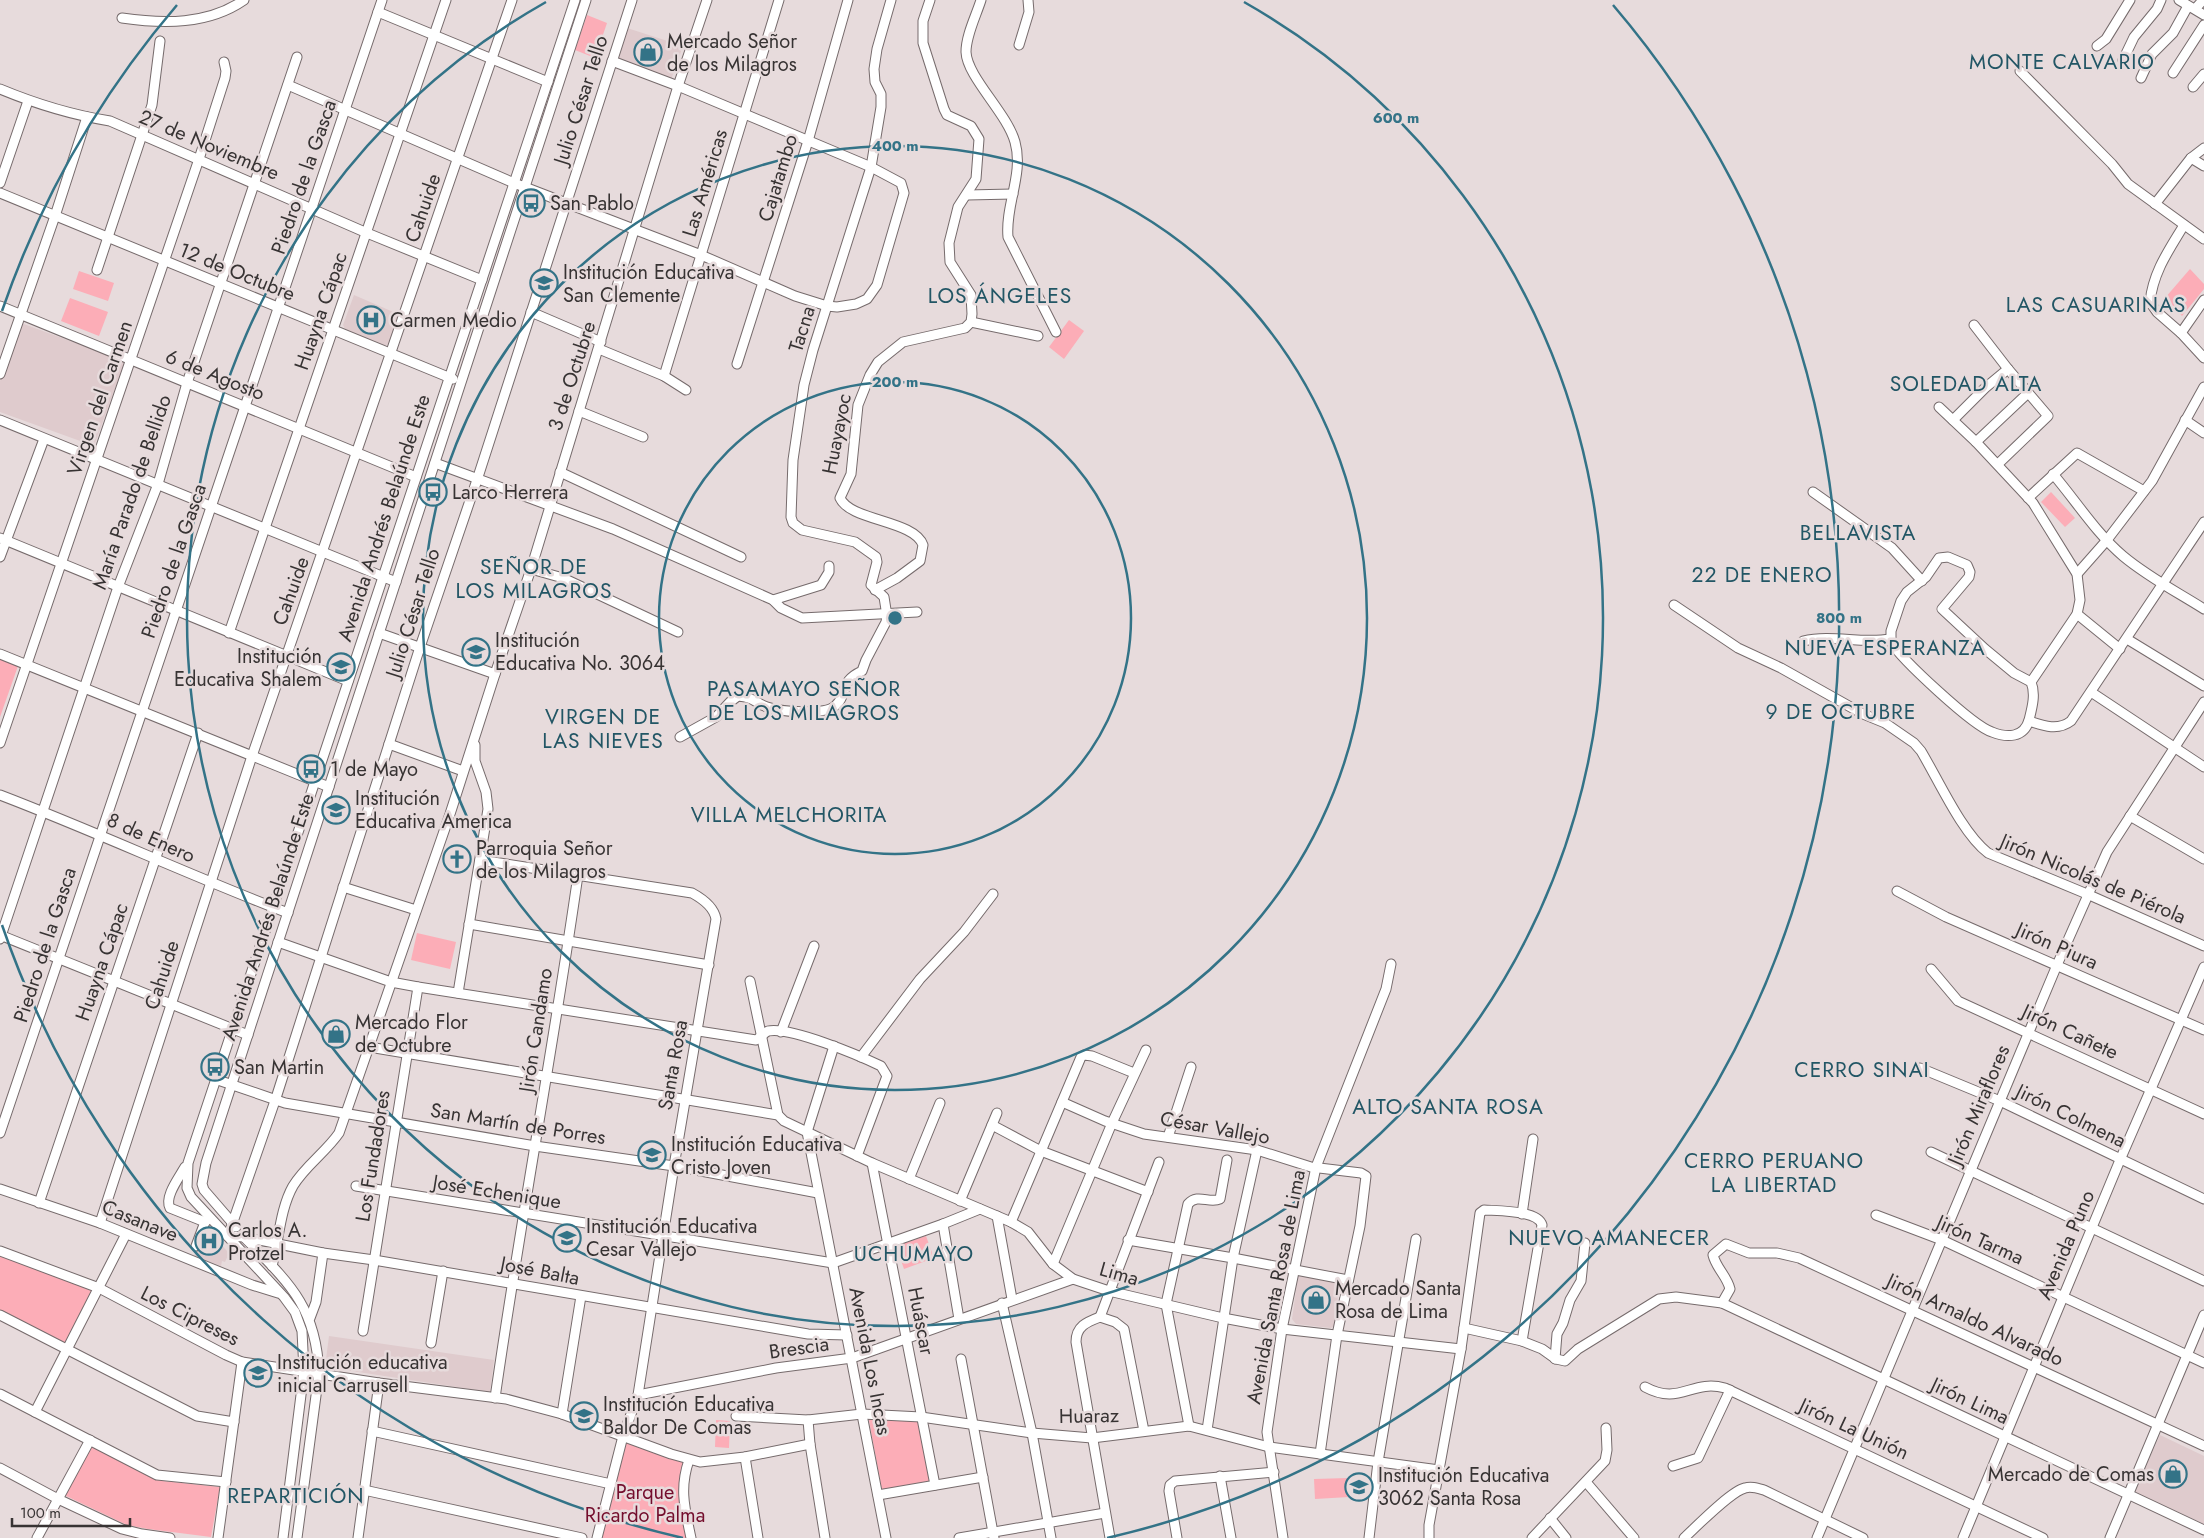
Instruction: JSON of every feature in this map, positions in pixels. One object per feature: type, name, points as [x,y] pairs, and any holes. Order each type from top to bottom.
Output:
[{"type":"street","points":[[122,18],[171,23],[193,20],[236,5],[244,0]]},
{"type":"street","name":"Piedro de la Gasca","points":[[0,1133],[382,0]]},
{"type":"street","name":"Huayna Cápac","points":[[230,633],[446,0]]},
{"type":"street","name":"Cahuide","points":[[100,1223],[252,756],[324,553],[512,0]]},
{"type":"street","name":"Avenida Andrés Belaúnde Este","points":[[283,1538],[304,1371],[302,1331],[295,1312],[280,1293],[228,1236],[207,1220],[191,1198],[187,1188],[188,1163],[575,0]]},
{"type":"street","name":"Avenida Andrés Belaúnde Este","points":[[297,1538],[319,1373],[318,1353],[310,1318],[294,1290],[208,1197],[202,1184],[206,1163],[586,0]]},
{"type":"street","name":"Julio César Tello","points":[[228,1236],[234,1224],[322,958],[420,647],[632,0]]},
{"type":"street","name":"3 de Octubre","points":[[476,734],[494,674],[532,569],[678,86],[707,0]]},
{"type":"street","name":"Las Américas","points":[[664,376],[779,0]]},
{"type":"street","name":"Cajatambo","points":[[737,364],[808,141],[848,0]]},
{"type":"street","name":"Tacna","points":[[875,590],[871,585],[871,580],[877,562],[872,554],[849,539],[802,530],[793,523],[791,517],[794,460],[801,400],[826,306],[871,167],[882,100],[875,82],[874,69],[877,48],[891,0]]},
{"type":"street","points":[[930,0],[922,33],[947,115],[971,126],[979,139],[976,180],[958,207],[949,243],[950,262],[971,295],[971,322],[1038,336]]},
{"type":"street","points":[[982,0],[968,40],[967,59],[987,95],[1006,118],[1016,143],[1018,170],[1007,224],[1008,237],[1056,332]]},
{"type":"street","points":[[1019,45],[1029,12],[1028,0]]},
{"type":"street","points":[[2097,46],[2106,39],[2130,0]]},
{"type":"street","points":[[2123,60],[2134,37],[2161,0]]},
{"type":"street","points":[[2179,0],[2204,15]]},
{"type":"street","points":[[2141,78],[2152,54],[2172,33],[2192,7],[2203,0]]},
{"type":"street","points":[[378,12],[548,82]]},
{"type":"street","points":[[2173,73],[2204,25]]},
{"type":"street","points":[[97,270],[152,105],[160,41]]},
{"type":"street","name":"María Parado de Bellido","points":[[0,936],[118,587],[158,484],[188,383],[297,58]]},
{"type":"street","points":[[288,85],[514,184],[701,254],[795,296],[826,306],[837,307],[856,304],[871,295],[877,285],[904,193],[902,183],[871,167],[678,86],[612,61]]},
{"type":"street","name":"Virgen del Carmen","points":[[0,743],[25,664],[62,564],[199,159],[225,78],[224,62]]},
{"type":"street","points":[[2020,72],[2112,164],[2128,184],[2204,239]]},
{"type":"street","points":[[2193,87],[2204,74]]},
{"type":"street","name":"27 de Noviembre","points":[[0,89],[28,101],[86,118],[110,121],[367,233],[482,280]]},
{"type":"street","points":[[0,184],[28,101]]},
{"type":"street","points":[[0,374],[55,216],[86,118]]},
{"type":"street","points":[[2155,204],[2191,158],[2204,148]]},
{"type":"street","points":[[2191,158],[2204,166]]},
{"type":"street","name":"12 de Octubre","points":[[0,193],[461,382]]},
{"type":"street","points":[[967,195],[1013,194]]},
{"type":"street","points":[[2184,225],[2157,271],[2152,284],[2150,302],[2157,312],[2181,333],[2204,358]]},
{"type":"street","points":[[2181,333],[2204,300]]},
{"type":"street","name":"6 de Agosto","points":[[0,306],[416,477]]},
{"type":"street","points":[[531,312],[664,376],[686,390]]},
{"type":"street","name":"Huayayoc","points":[[875,590],[897,578],[920,561],[923,545],[917,536],[856,511],[845,505],[840,498],[851,474],[858,405],[878,362],[895,347],[910,340],[965,328],[971,322]]},
{"type":"street","points":[[1974,325],[2048,416],[1998,464]]},
{"type":"street","points":[[1953,420],[1985,388],[2008,369]]},
{"type":"street","points":[[2077,574],[2107,540],[2144,491],[2204,387]]},
{"type":"street","points":[[1976,442],[2028,392]]},
{"type":"street","points":[[1939,407],[2006,472],[2028,498],[2077,574],[2080,600],[2078,614],[2031,682],[2033,699],[2026,730],[2020,734],[2008,736],[1990,732],[1966,715],[1895,648],[1890,638],[1901,601],[1907,592],[1922,581],[1939,558],[1955,559],[1969,567],[1969,577],[1942,609],[1984,650],[2014,673],[2031,682]]},
{"type":"street","points":[[579,411],[643,438]]},
{"type":"street","points":[[0,420],[396,582]]},
{"type":"street","points":[[2185,420],[2204,433]]},
{"type":"street","points":[[0,557],[3,539],[44,439]]},
{"type":"street","points":[[2028,498],[2077,453],[2144,491]]},
{"type":"street","points":[[435,463],[665,551],[773,600],[781,608],[802,618],[917,612]]},
{"type":"street","points":[[560,472],[741,557]]},
{"type":"street","points":[[2053,474],[2107,540],[2140,569],[2204,609]]},
{"type":"street","points":[[1813,492],[1892,548],[1922,581]]},
{"type":"street","points":[[2029,721],[2045,726],[2062,727],[2071,721],[2204,522]]},
{"type":"street","points":[[3,539],[348,681]]},
{"type":"street","points":[[773,600],[821,585],[829,572],[829,566]]},
{"type":"street","points":[[532,569],[563,578],[678,632]]},
{"type":"street","points":[[680,736],[716,717],[738,696],[756,700],[766,707],[789,711],[823,712],[831,709],[842,697],[844,687],[851,676],[862,671],[886,622],[887,613],[884,597],[875,590]]},
{"type":"street","name":"Jirón Nicolás de Piérola","points":[[1674,605],[1738,648],[1781,668],[1898,731],[1921,751],[1959,818],[1979,846],[1988,853],[2204,946]]},
{"type":"street","points":[[2078,614],[2120,649]]},
{"type":"street","points":[[379,633],[494,674]]},
{"type":"street","points":[[1803,641],[1822,638],[1865,641],[1890,638]]},
{"type":"street","points":[[2127,639],[2204,686]]},
{"type":"street","points":[[0,654],[329,787]]},
{"type":"street","points":[[2091,692],[2204,767]]},
{"type":"street","name":"Jirón Miraflores","points":[[1817,1538],[2087,894],[2107,852],[2204,702]]},
{"type":"street","name":"Huayna Cápac","points":[[39,1202],[198,733]]},
{"type":"street","points":[[272,1266],[279,1243],[287,1199],[305,1170],[330,1147],[339,1133],[347,1114],[476,734]]},
{"type":"street","points":[[458,993],[488,802],[475,760],[476,734]]},
{"type":"street","points":[[389,744],[463,771]]},
{"type":"street","name":"8 de Enero","points":[[0,795],[100,834],[155,860],[288,913]]},
{"type":"street","points":[[2130,816],[2204,859]]},
{"type":"street","points":[[480,860],[578,875]]},
{"type":"street","name":"Santa Rosa","points":[[578,875],[692,893],[709,905],[715,912],[716,919],[674,1166],[638,1395],[623,1436],[597,1538]]},
{"type":"street","name":"Jirón Candamo","points":[[495,1398],[511,1282],[559,1008],[578,875]]},
{"type":"street","points":[[343,887],[416,910]]},
{"type":"street","name":"Jirón Piura","points":[[1897,890],[1946,916],[2204,1030]]},
{"type":"street","points":[[860,1057],[920,979],[964,932],[993,894]]},
{"type":"street","points":[[469,924],[709,965]]},
{"type":"street","points":[[0,936],[60,958],[248,1034]]},
{"type":"street","points":[[278,942],[391,982],[756,1040],[770,1031],[781,1032],[834,1046],[881,1066],[887,1076],[857,1156]]},
{"type":"street","points":[[781,1032],[814,946]]},
{"type":"street","name":"Avenida Santa Rosa de Lima","points":[[1283,1538],[1267,1432],[1282,1329],[1316,1167],[1386,989],[1391,964]]},
{"type":"street","name":"Avenida Puno","points":[[1963,1538],[2120,1160],[2204,967]]},
{"type":"street","name":"Jirón Cañete","points":[[1931,969],[1958,1001],[2204,1114]]},
{"type":"street","points":[[369,1047],[778,1115],[750,981]]},
{"type":"street","name":"Los Fundadores","points":[[363,1331],[418,987]]},
{"type":"street","name":"Avenida Los Incas","points":[[834,1046],[807,1132],[886,1538]]},
{"type":"street","points":[[1054,1264],[1112,1123],[1146,1050]]},
{"type":"street","points":[[1011,1222],[1081,1057],[1084,1055],[1092,1056],[1134,1073]]},
{"type":"street","points":[[1168,1137],[1191,1067]]},
{"type":"street","name":"Jirón Colmena","points":[[1920,1068],[2000,1101],[2204,1199]]},
{"type":"street","name":"San Martín de Porres","points":[[215,1079],[276,1098],[285,1103],[535,1146],[674,1166],[818,1193]]},
{"type":"street","name":"César Vallejo","points":[[1062,1102],[1144,1134],[1257,1150],[1316,1167],[1361,1173],[1366,1176],[1360,1226],[1348,1280]]},
{"type":"street","points":[[909,1179],[940,1103]]},
{"type":"street","points":[[960,1201],[998,1113]]},
{"type":"street","name":"Lima","points":[[778,1115],[784,1121],[872,1163],[1011,1222],[1028,1232],[1054,1264],[1073,1279],[1109,1291],[1223,1318],[1282,1329],[1461,1349]]},
{"type":"street","points":[[992,1125],[1041,1151],[1148,1192]]},
{"type":"street","points":[[1522,1214],[1533,1139]]},
{"type":"street","points":[[1207,1430],[1233,1258],[1257,1150]]},
{"type":"street","points":[[1931,1152],[2204,1281]]},
{"type":"street","points":[[1189,1426],[1166,1304],[1176,1249],[1188,1204],[1198,1198],[1216,1201],[1220,1199],[1227,1160]]},
{"type":"street","points":[[1100,1317],[1159,1162]]},
{"type":"street","points":[[188,1163],[168,1198],[167,1204],[170,1208],[207,1220],[196,1246]]},
{"type":"street","name":"Huáscar","points":[[872,1163],[935,1485]]},
{"type":"street","name":"José Echenique","points":[[356,1186],[833,1263],[980,1209]]},
{"type":"street","name":"Casanave","points":[[0,1189],[100,1223],[252,1285],[285,1294],[294,1290]]},
{"type":"street","points":[[1429,1538],[1429,1525],[1461,1349],[1482,1211],[1536,1217],[1542,1225],[1522,1341]]},
{"type":"street","name":"Jirón Tarma","points":[[1876,1215],[1942,1240],[2204,1363]]},
{"type":"street","points":[[997,1216],[1012,1299]]},
{"type":"street","points":[[943,1224],[959,1319]]},
{"type":"street","points":[[35,1412],[126,1234]]},
{"type":"street","name":"José Balta","points":[[228,1236],[244,1237],[323,1253],[511,1282],[581,1296],[808,1334],[847,1335]]},
{"type":"street","points":[[1369,1538],[1378,1462],[1416,1239]]},
{"type":"street","points":[[1128,1240],[1348,1280],[1337,1335],[1320,1454]]},
{"type":"street","points":[[1464,1328],[1522,1341],[1542,1349],[1555,1358],[1557,1334],[1563,1323],[1570,1300],[1581,1281],[1585,1243]]},
{"type":"street","name":"Jirón Arnaldo Alvarado","points":[[1722,1303],[1730,1290],[1724,1274],[1715,1262],[1713,1255],[1726,1244],[1749,1253],[1777,1253],[1799,1258],[2204,1446]]},
{"type":"street","name":"Los Cipreses","points":[[0,1251],[99,1288],[226,1356],[242,1362],[379,1383],[506,1399],[562,1414],[689,1460],[700,1462],[745,1457],[810,1444]]},
{"type":"street","points":[[310,1318],[316,1302],[323,1253]]},
{"type":"street","points":[[431,1344],[443,1271]]},
{"type":"street","name":"Brescia","points":[[638,1395],[776,1368],[852,1358],[1012,1299],[1073,1279]]},
{"type":"street","points":[[562,1414],[581,1296]]},
{"type":"street","name":"Jirón Lima","points":[[1555,1358],[1565,1361],[1598,1337],[1652,1303],[1665,1297],[1722,1303],[2204,1530]]},
{"type":"street","points":[[1002,1303],[1032,1433],[1052,1538]]},
{"type":"street","points":[[0,1315],[197,1416],[234,1422]]},
{"type":"street","points":[[2110,1538],[2204,1315]]},
{"type":"street","points":[[1110,1538],[1076,1334],[1084,1324],[1100,1317],[1115,1322],[1124,1329],[1144,1431]]},
{"type":"street","points":[[961,1359],[993,1535]]},
{"type":"street","points":[[218,1538],[242,1362]]},
{"type":"street","points":[[358,1538],[379,1383]]},
{"type":"street","name":"Jirón La Unión","points":[[1645,1387],[1664,1395],[1674,1395],[1705,1386],[1715,1386],[1730,1390],[2043,1538]]},
{"type":"street","points":[[1673,1466],[1698,1458],[1730,1390]]},
{"type":"street","points":[[0,1394],[157,1475],[226,1482]]},
{"type":"street","name":"Huaraz","points":[[736,1416],[808,1420],[862,1414],[921,1417],[1032,1433],[1092,1438],[1189,1426],[1269,1447],[1439,1470]]},
{"type":"street","points":[[808,1420],[825,1538]]},
{"type":"street","points":[[1532,1538],[1605,1461],[1607,1450],[1606,1428]]},
{"type":"street","points":[[372,1431],[610,1484]]},
{"type":"street","points":[[37,1538],[90,1440]]},
{"type":"street","points":[[745,1457],[758,1538]]},
{"type":"street","points":[[689,1460],[683,1482],[683,1497],[690,1538]]},
{"type":"street","points":[[0,1468],[58,1499],[122,1529],[170,1538]]},
{"type":"street","points":[[1177,1538],[1168,1491],[1170,1485],[1175,1481],[1274,1472]]},
{"type":"street","points":[[1220,1476],[1231,1538]]},
{"type":"street","points":[[878,1495],[983,1477]]},
{"type":"street","points":[[1586,1482],[1634,1538]]},
{"type":"street","points":[[1686,1537],[1731,1496],[1743,1488],[1753,1487],[1863,1538]]},
{"type":"street","points":[[364,1490],[582,1538]]},
{"type":"street","points":[[959,1538],[993,1535],[1105,1513]]},
{"type":"street","points":[[1550,1518],[1566,1538]]},
{"type":"shaded area","name":"Mercado Señor de los Milagros","points":[[624,27],[683,46],[671,80],[614,58]]},
{"type":"shaded area","name":"Carmen Medio","points":[[354,295],[398,314],[389,344],[384,346],[345,329],[343,325]]},
{"type":"shaded area","points":[[21,323],[125,361],[94,446],[0,412],[0,381]]},
{"type":"shaded area","name":"Carlos A. Protzel","points":[[206,1229],[229,1253],[225,1262],[222,1261],[221,1266],[194,1256]]},
{"type":"shaded area","name":"Mercado Santa Rosa de Lima","points":[[1298,1276],[1340,1282],[1334,1326],[1331,1328],[1296,1324],[1292,1319]]},
{"type":"shaded area","points":[[329,1336],[494,1360],[490,1392],[325,1367]]},
{"type":"shaded area","name":"Mercado de Comas","points":[[2160,1435],[2204,1456],[2204,1524],[2134,1492]]},
{"type":"green space","points":[[587,15],[607,23],[595,58],[575,50]]},
{"type":"green space","points":[[2190,269],[2204,284],[2204,289],[2182,316],[2165,298]]},
{"type":"green space","points":[[79,271],[114,283],[108,301],[73,289]]},
{"type":"green space","points":[[70,298],[108,312],[99,336],[61,321]]},
{"type":"green space","points":[[1069,320],[1084,331],[1064,359],[1049,347]]},
{"type":"green space","points":[[2051,492],[2075,518],[2065,527],[2041,502]]},
{"type":"green space","points":[[0,659],[18,666],[0,717]]},
{"type":"green space","points":[[417,933],[456,942],[450,969],[411,960]]},
{"type":"green space","points":[[926,1236],[934,1258],[904,1269],[896,1246]]},
{"type":"green space","points":[[0,1255],[93,1290],[65,1343],[0,1311]]},
{"type":"green space","points":[[868,1415],[919,1418],[933,1481],[882,1491]]},
{"type":"green space","points":[[716,1420],[730,1421],[729,1448],[715,1447]]},
{"type":"green space","name":"Parque Ricardo Palma","points":[[625,1441],[684,1462],[679,1497],[686,1538],[602,1538]]},
{"type":"green space","points":[[91,1446],[146,1475],[163,1481],[220,1487],[211,1537],[127,1525],[64,1495]]},
{"type":"green space","points":[[1348,1478],[1349,1497],[1315,1499],[1314,1479]]},
{"type":"place","name":"Mercado Señor de los Milagros","points":[[648,52]]},
{"type":"place","name":"San Pablo","points":[[531,203]]},
{"type":"place","name":"Institución Educativa San Clemente","points":[[544,283]]},
{"type":"place","name":"Carmen Medio","points":[[371,320]]},
{"type":"place","name":"Larco Herrera","points":[[433,492]]},
{"type":"place","name":"Institución Educativa No. 3064","points":[[476,652]]},
{"type":"place","name":"Institución Educativa Shalem","points":[[341,667]]},
{"type":"place","name":"1 de Mayo","points":[[311,769]]},
{"type":"place","name":"Institución Educativa America","points":[[336,810]]},
{"type":"place","name":"Parroquia Señor de los Milagros","points":[[457,859]]},
{"type":"place","name":"Mercado Flor de Octubre","points":[[336,1034]]},
{"type":"place","name":"San Martin","points":[[215,1067]]},
{"type":"place","name":"Institución Educativa Cristo Joven","points":[[652,1155]]},
{"type":"place","name":"Institución Educativa Cesar Vallejo","points":[[567,1238]]},
{"type":"place","name":"Carlos A. Protzel","points":[[209,1241]]},
{"type":"place","name":"Mercado Santa Rosa de Lima","points":[[1316,1300]]},
{"type":"place","name":"Institución educativa inicial Carrusell","points":[[258,1373]]},
{"type":"place","name":"Institución Educativa Baldor De Comas","points":[[584,1416]]},
{"type":"place","name":"Mercado de Comas","points":[[2173,1474]]},
{"type":"place","name":"Institución Educativa 3062 Santa Rosa","points":[[1359,1487]]},
{"type":"district","name":"MONTE CALVARIO","points":[[2062,62]]},
{"type":"district","name":"LOS ÁNGELES","points":[[1000,296]]},
{"type":"district","name":"LAS CASUARINAS","points":[[2096,305]]},
{"type":"district","name":"SOLEDAD ALTA","points":[[1966,384]]},
{"type":"district","name":"BELLAVISTA","points":[[1858,533]]},
{"type":"district","name":"22 DE ENERO","points":[[1762,575]]},
{"type":"district","name":"SEÑOR DE LOS MILAGROS","points":[[534,579]]},
{"type":"district","name":"NUEVA ESPERANZA","points":[[1885,648]]},
{"type":"district","name":"PASAMAYO SEÑOR DE LOS MILAGROS","points":[[804,701]]},
{"type":"district","name":"9 DE OCTUBRE","points":[[1841,712]]},
{"type":"district","name":"VIRGEN DE LAS NIEVES","points":[[603,729]]},
{"type":"district","name":"VILLA MELCHORITA","points":[[789,815]]},
{"type":"district","name":"CERRO SINAI","points":[[1862,1070]]},
{"type":"district","name":"ALTO SANTA ROSA","points":[[1448,1107]]},
{"type":"district","name":"CERRO PERUANO LA LIBERTAD","points":[[1774,1173]]},
{"type":"district","name":"NUEVO AMANECER","points":[[1609,1238]]},
{"type":"district","name":"UCHUMAYO","points":[[914,1254]]},
{"type":"district","name":"REPARTICIÓN","points":[[296,1496]]}]
